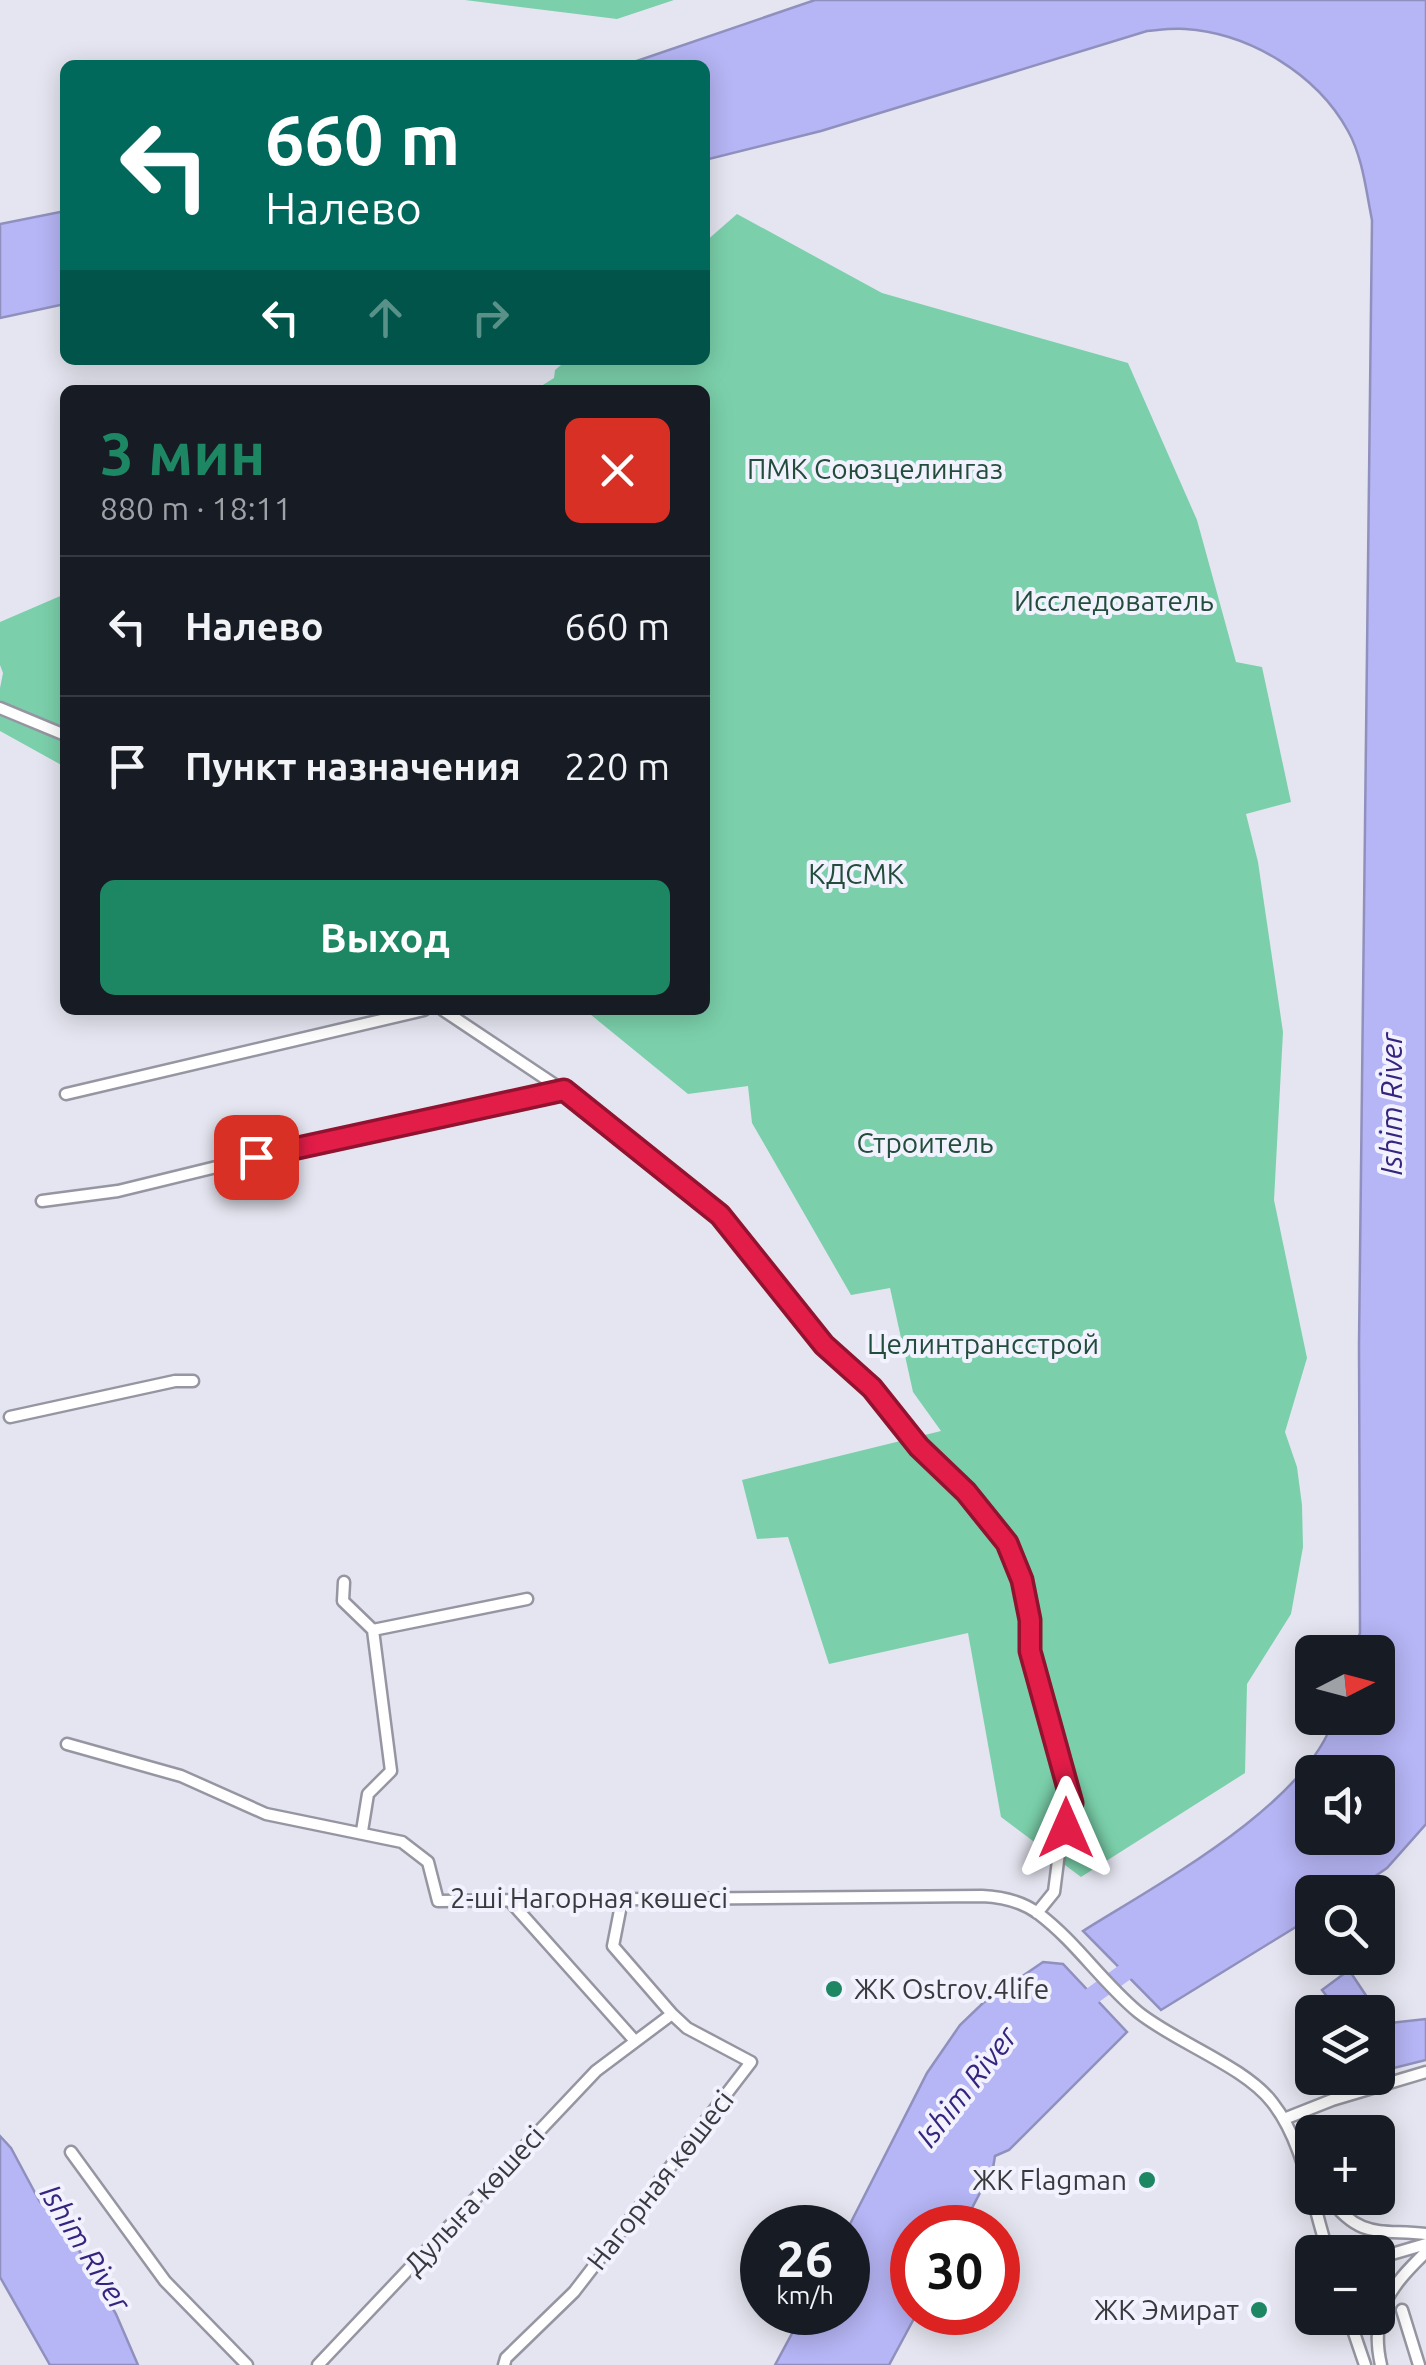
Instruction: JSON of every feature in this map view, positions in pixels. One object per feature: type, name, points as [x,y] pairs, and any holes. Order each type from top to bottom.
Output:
[{"type":"street","points":[[0,708],[60,734]]},
{"type":"street","points":[[66,1094],[403,1015]]},
{"type":"street","points":[[451,1015],[564,1090],[720,1215],[824,1345],[872,1388],[919,1447],[966,1492],[1007,1543],[1022,1580],[1030,1620],[1030,1651],[1072,1803],[1058,1853],[1054,1892],[1037,1912],[1138,2012],[1269,2098],[1284,2119],[1295,2145]]},
{"type":"street","points":[[42,1201],[118,1190],[564,1090]]},
{"type":"street","points":[[10,1417],[193,1380]]},
{"type":"street","points":[[344,1582],[342,1601],[372,1630],[391,1772],[368,1794],[362,1832]]},
{"type":"street","points":[[372,1630],[528,1599]]},
{"type":"street","name":"2-ші Нагорная көшесі","points":[[67,1744],[182,1776],[266,1814],[402,1842],[428,1862],[438,1901],[982,1896],[1013,1900],[1037,1912]]},
{"type":"street","points":[[622,1900],[613,1946],[672,2014]]},
{"type":"street","points":[[511,1902],[635,2041]]},
{"type":"street","name":"Дулыға көшесі","points":[[318,2365],[596,2071],[672,2014]]},
{"type":"street","name":"Нагорная көшесі","points":[[504,2365],[506,2358],[574,2292],[751,2062],[687,2028],[672,2014]]},
{"type":"street","points":[[1284,2119],[1426,2072]]},
{"type":"street","points":[[71,2152],[165,2281],[247,2365]]},
{"type":"street","points":[[1342,2215],[1380,2234],[1426,2234]]},
{"type":"street","points":[[1395,2253],[1426,2244]]},
{"type":"street","points":[[1381,2365],[1377,2341],[1384,2300],[1426,2252]]},
{"type":"street","points":[[1402,2310],[1419,2365]]},
{"type":"street","points":[[1355,2335],[1365,2365]]},
{"type":"green space","points":[[465,0],[674,0],[617,19]]},
{"type":"green space","points":[[737,214],[882,293],[1128,363],[1197,520],[1236,662],[1262,667],[1291,802],[1246,814],[1258,862],[1283,1032],[1274,1200],[1307,1358],[1285,1432],[1297,1467],[1303,1547],[1291,1614],[1247,1684],[1245,1773],[1081,1877],[1001,1817],[968,1633],[829,1664],[788,1537],[757,1539],[742,1480],[941,1431],[913,1392],[890,1288],[851,1295],[752,1123],[748,1086],[688,1094],[591,1015],[710,1015],[710,385],[543,385],[554,378],[561,365],[710,365],[710,238]]},
{"type":"green space","points":[[60,596],[60,764],[0,731],[0,622]]},
{"type":"water","points":[[815,0],[1426,0],[1426,1824],[1377,1875],[1295,1875],[1295,1927],[1161,2010],[1083,1931],[1226,1839],[1295,1780],[1295,1855],[1395,1855],[1395,1755],[1315,1755],[1326,1735],[1395,1735],[1395,1635],[1359,1635],[1372,220],[1353,141],[1335,110],[1300,75],[1257,48],[1209,32],[1147,31],[821,131],[710,159],[710,60],[640,60]]},
{"type":"water","points":[[60,212],[60,305],[0,318],[0,224]]},
{"type":"water","points":[[1043,1962],[1063,1964],[1127,2032],[1009,2150],[995,2156],[974,2205],[890,2205],[890,2335],[905,2335],[889,2365],[775,2365],[791,2335],[870,2335],[870,2205],[860,2205],[927,2073],[960,2025],[983,2003]]},
{"type":"water","points":[[1342,1975],[1352,1975],[1366,1995],[1326,1995],[1322,1990]]},
{"type":"water","points":[[1426,2019],[1426,2060],[1395,2068],[1395,2022]]},
{"type":"water","points":[[0,2136],[11,2148],[40,2202],[54,2212],[72,2238],[116,2314],[138,2365],[50,2365],[0,2277]]},
{"type":"waterway","name":"Ishim River","points":[[1071,2011],[1139,1962]]},
{"type":"place","name":"ЖК Ostrov.4life","points":[[834,1989]]},
{"type":"place","name":"ЖК Flagman","points":[[1147,2180]]},
{"type":"place","name":"ЖК Эмират","points":[[1259,2310]]},
{"type":"route","points":[[256,1157],[564,1090],[720,1215],[824,1345],[872,1388],[919,1447],[966,1492],[1007,1543],[1022,1580],[1030,1620],[1030,1651],[1072,1803],[1066,1828]]},
{"type":"park label","name":"ПМК Союзцелингаз","points":[[875,469]]},
{"type":"park label","name":"Исследователь","points":[[1114,601]]},
{"type":"park label","name":"КДСМК","points":[[856,874]]},
{"type":"park label","name":"Строитель","points":[[925,1143]]},
{"type":"park label","name":"Целинтрансстрой","points":[[983,1344]]}]
